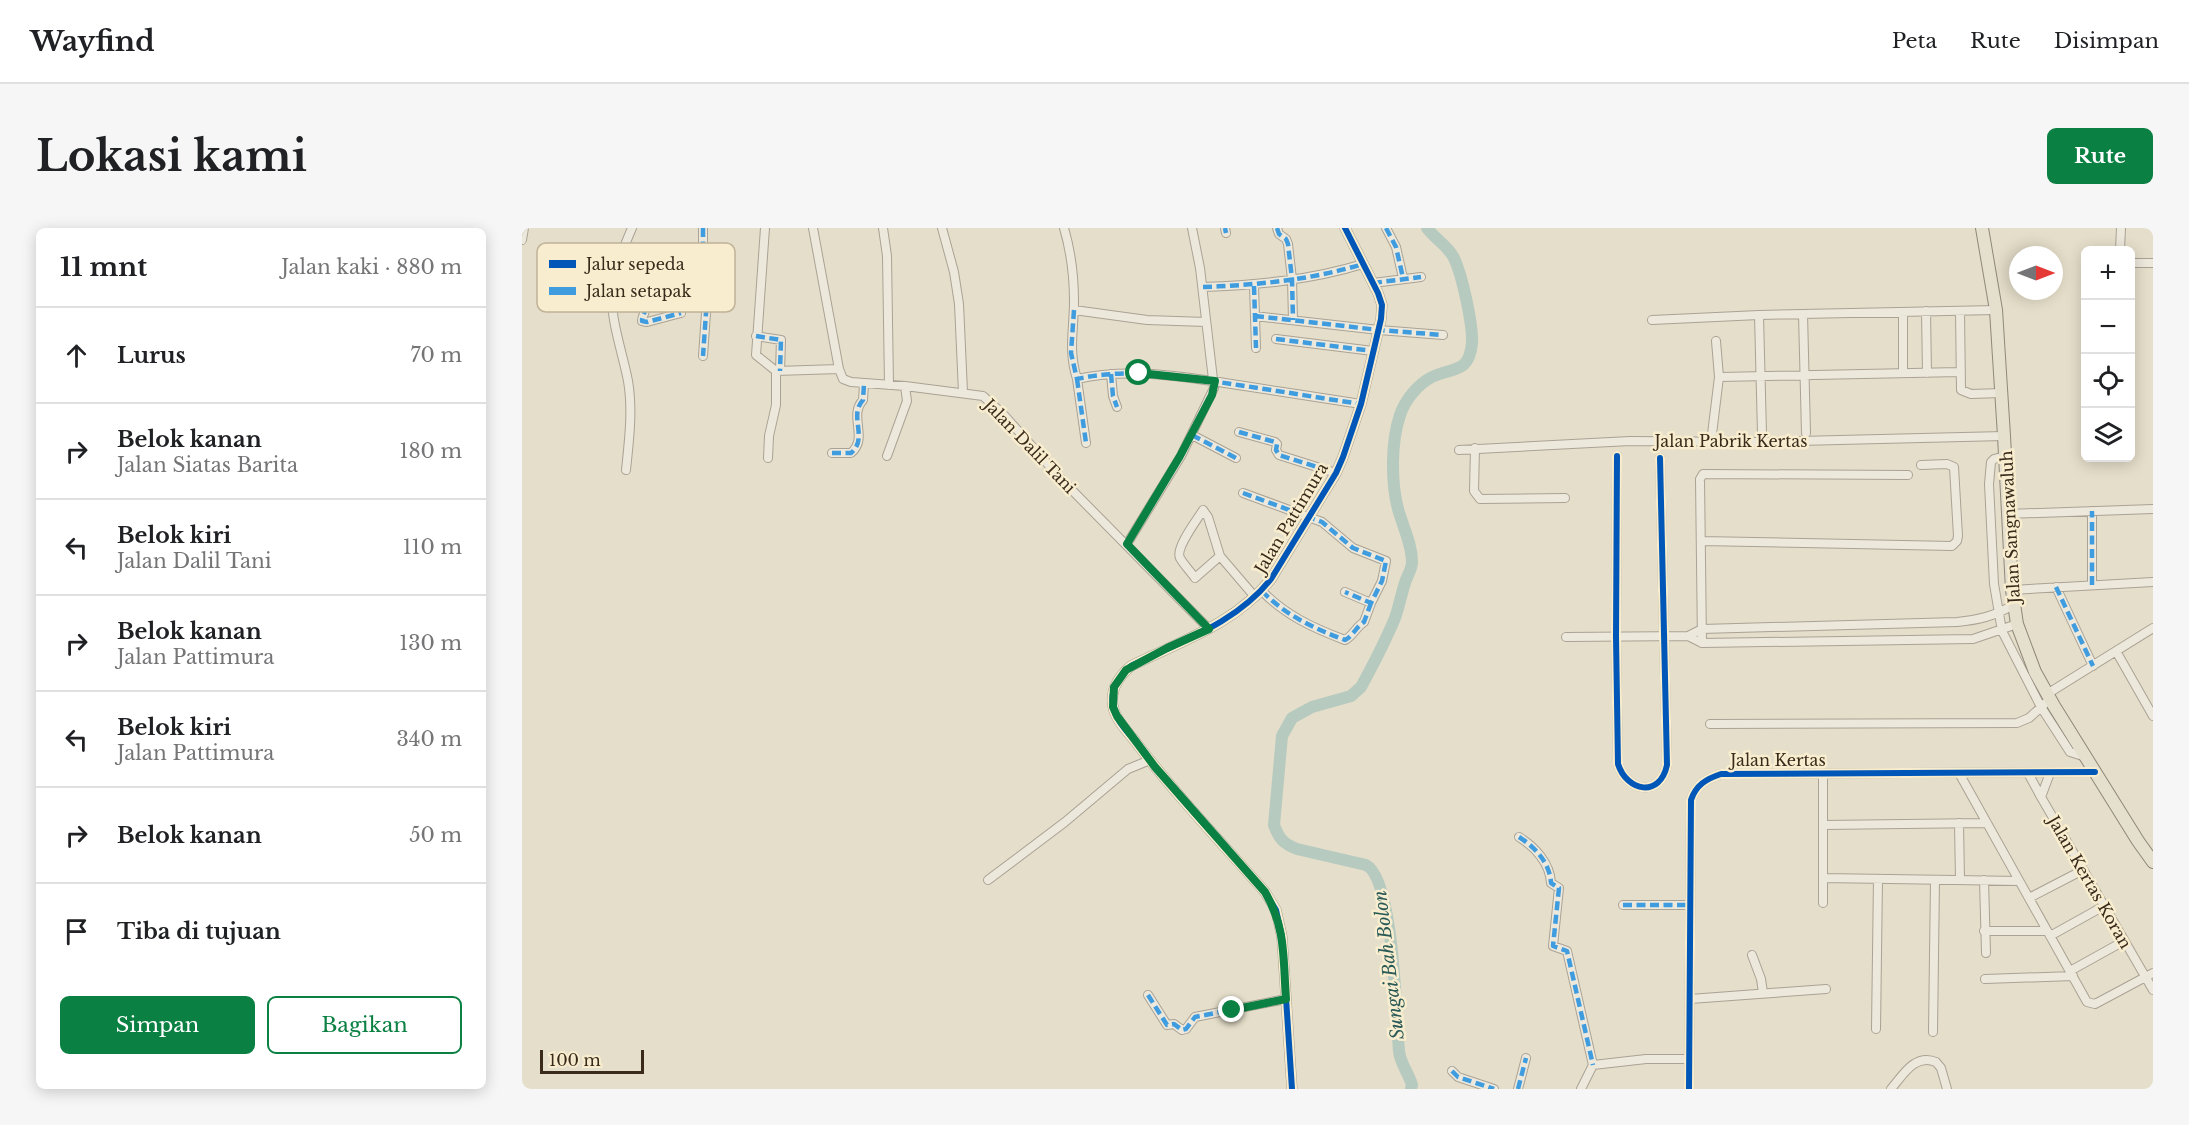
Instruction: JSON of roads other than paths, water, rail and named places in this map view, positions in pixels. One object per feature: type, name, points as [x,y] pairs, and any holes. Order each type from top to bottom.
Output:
[{"type":"main road","name":"Jalan Sangnawaluh","points":[[1982,228],[1995,310],[2002,393],[2013,605],[2017,624],[2046,700],[2153,862]]},
{"type":"street","points":[[522,240],[524,228]]},
{"type":"street","points":[[626,243],[632,228]]},
{"type":"street","points":[[765,228],[756,355],[778,371],[839,369],[813,228]]},
{"type":"street","points":[[883,228],[887,256],[889,385]]},
{"type":"street","points":[[942,228],[954,272],[959,304],[963,392]]},
{"type":"street","points":[[1064,228],[1072,266],[1074,310],[1071,353],[1086,443]]},
{"type":"street","points":[[1127,544],[1192,435],[1212,395],[1215,381],[1203,287],[1192,228]]},
{"type":"street","points":[[1277,228],[1279,234],[1287,241],[1292,279],[1293,320]]},
{"type":"street","name":"Jalan Pattimura","points":[[1292,1089],[1282,937],[1276,910],[1265,892],[1138,745],[1113,707],[1114,687],[1131,666],[1229,618],[1258,594],[1271,579],[1336,473],[1349,443],[1361,404],[1382,305],[1345,228]]},
{"type":"street","points":[[1386,228],[1396,247],[1403,278]]},
{"type":"street","points":[[2120,246],[2121,228]]},
{"type":"street","points":[[2135,263],[2153,263]]},
{"type":"street","points":[[1203,287],[1254,285],[1321,276],[1363,264]]},
{"type":"street","points":[[1373,283],[1421,277]]},
{"type":"street","points":[[1254,285],[1256,348]]},
{"type":"street","points":[[1074,310],[1147,320],[1206,322]]},
{"type":"street","points":[[1652,320],[1760,315],[1995,310]]},
{"type":"street","points":[[1926,311],[1927,373]]},
{"type":"street","points":[[1960,311],[1961,390],[1965,393],[2002,393]]},
{"type":"street","points":[[614,312],[628,382],[629,429],[626,470]]},
{"type":"street","points":[[644,312],[642,321],[647,322],[681,313]]},
{"type":"street","points":[[703,356],[706,312]]},
{"type":"street","points":[[1903,312],[1904,373]]},
{"type":"street","points":[[1803,314],[1806,433]]},
{"type":"street","points":[[1760,315],[1762,434]]},
{"type":"street","points":[[1255,316],[1443,335]]},
{"type":"street","points":[[756,336],[781,340],[776,405],[770,425],[768,458]]},
{"type":"street","points":[[1276,339],[1373,351]]},
{"type":"street","points":[[1712,434],[1719,377],[1716,341]]},
{"type":"street","name":"Jalan Dalil Tani","points":[[839,369],[846,381],[977,393],[988,399],[1063,481],[1209,629]]},
{"type":"street","points":[[1719,377],[1960,372]]},
{"type":"street","points":[[1077,379],[1139,373],[1215,381],[1361,404]]},
{"type":"street","points":[[1111,374],[1113,396],[1117,407]]},
{"type":"street","points":[[832,453],[851,453],[857,445],[860,429],[857,410],[863,400],[864,384]]},
{"type":"street","points":[[887,456],[906,401],[905,386]]},
{"type":"street","points":[[1239,432],[1275,442],[1279,455],[1336,473]]},
{"type":"street","points":[[1192,435],[1236,458]]},
{"type":"street","name":"Jalan Pabrik Kertas","points":[[1459,450],[1630,441],[1761,442],[2004,436]]},
{"type":"street","points":[[1475,448],[1474,491],[1480,499],[1565,498]]},
{"type":"street","points":[[1617,456],[1613,637],[1618,764],[1621,773],[1628,781],[1644,788],[1660,782],[1665,775],[1667,765],[1660,458]]},
{"type":"street","points":[[2005,456],[1994,459],[1990,465],[1992,553],[1998,614],[2002,631],[2046,700]]},
{"type":"street","points":[[1701,541],[1952,546],[1958,536],[1954,467],[1947,464],[1921,465]]},
{"type":"street","points":[[1702,643],[1700,479],[1703,474],[1908,475]]},
{"type":"street","points":[[1220,556],[1196,578],[1179,557],[1178,552],[1181,545],[1203,510],[1209,517],[1220,556],[1258,594],[1277,608],[1313,627],[1345,640],[1353,634],[1356,627],[1364,622],[1382,581],[1386,561],[1353,548],[1322,522],[1243,493]]},
{"type":"street","points":[[2008,514],[2153,509]]},
{"type":"street","points":[[2092,511],[2092,585]]},
{"type":"street","points":[[2012,590],[2153,582]]},
{"type":"street","points":[[2056,587],[2093,666]]},
{"type":"street","points":[[1345,592],[1371,603]]},
{"type":"street","points":[[1566,637],[1688,636],[1702,629],[1974,621],[1998,614],[2013,605]]},
{"type":"street","points":[[1844,624],[1844,641]]},
{"type":"street","points":[[1688,636],[1702,643],[1973,639],[2017,624]]},
{"type":"street","points":[[1710,724],[2023,722],[2046,700],[2093,666],[2153,628]]},
{"type":"street","points":[[2116,651],[2153,716]]},
{"type":"street","points":[[988,880],[1065,822],[1128,769],[1148,758]]},
{"type":"street","name":"Jalan Kertas","points":[[1689,1089],[1691,800],[1695,789],[1712,777],[1721,774],[2095,772]]},
{"type":"street","points":[[1959,773],[2087,1002],[2092,1005],[2149,975]]},
{"type":"street","points":[[2028,773],[2041,797]]},
{"type":"street","name":"Jalan Kertas Koran","points":[[2050,773],[2041,797],[2124,941],[2149,975],[2153,990]]},
{"type":"street","points":[[1823,774],[1823,903]]},
{"type":"street","points":[[1959,823],[1960,880]]},
{"type":"street","points":[[1823,825],[1987,823]]},
{"type":"street","points":[[1519,837],[1528,842],[1538,854],[1555,885],[1553,946],[1567,951],[1593,1065],[1581,1089]]},
{"type":"street","points":[[2029,898],[2083,870]]},
{"type":"street","points":[[1823,878],[2019,881]]},
{"type":"street","points":[[1876,1029],[1878,879]]},
{"type":"street","points":[[1933,1032],[1935,880]]},
{"type":"street","points":[[1984,880],[1986,952]]},
{"type":"street","points":[[1623,905],[1690,905]]},
{"type":"street","points":[[1984,931],[2049,934],[2104,906]]},
{"type":"street","points":[[1985,979],[2071,974],[2124,941]]},
{"type":"street","points":[[1752,955],[1761,979],[1763,993]]},
{"type":"street","points":[[1690,999],[1826,989]]},
{"type":"street","points":[[1148,995],[1167,1025],[1174,1024],[1182,1030],[1186,1029],[1195,1017],[1286,999]]},
{"type":"street","points":[[1518,1089],[1526,1058]]},
{"type":"street","points":[[1593,1065],[1646,1059],[1689,1059]]},
{"type":"street","points":[[1891,1089],[1912,1064],[1924,1060],[1936,1062],[1941,1068],[1947,1089]]},
{"type":"street","points":[[1452,1071],[1458,1077],[1494,1089]]},
{"type":"waterway","name":"Sungai Bah Bolon","points":[[1411,1089],[1411,1081],[1400,1055],[1388,921],[1383,895],[1375,876],[1366,865],[1292,847],[1282,840],[1274,825],[1282,736],[1292,718],[1312,707],[1351,696],[1361,687],[1395,618],[1411,568],[1411,549],[1398,509],[1393,475],[1395,437],[1402,409],[1422,384],[1432,377],[1464,365],[1470,353],[1471,324],[1457,266],[1448,250],[1427,228]]}]
